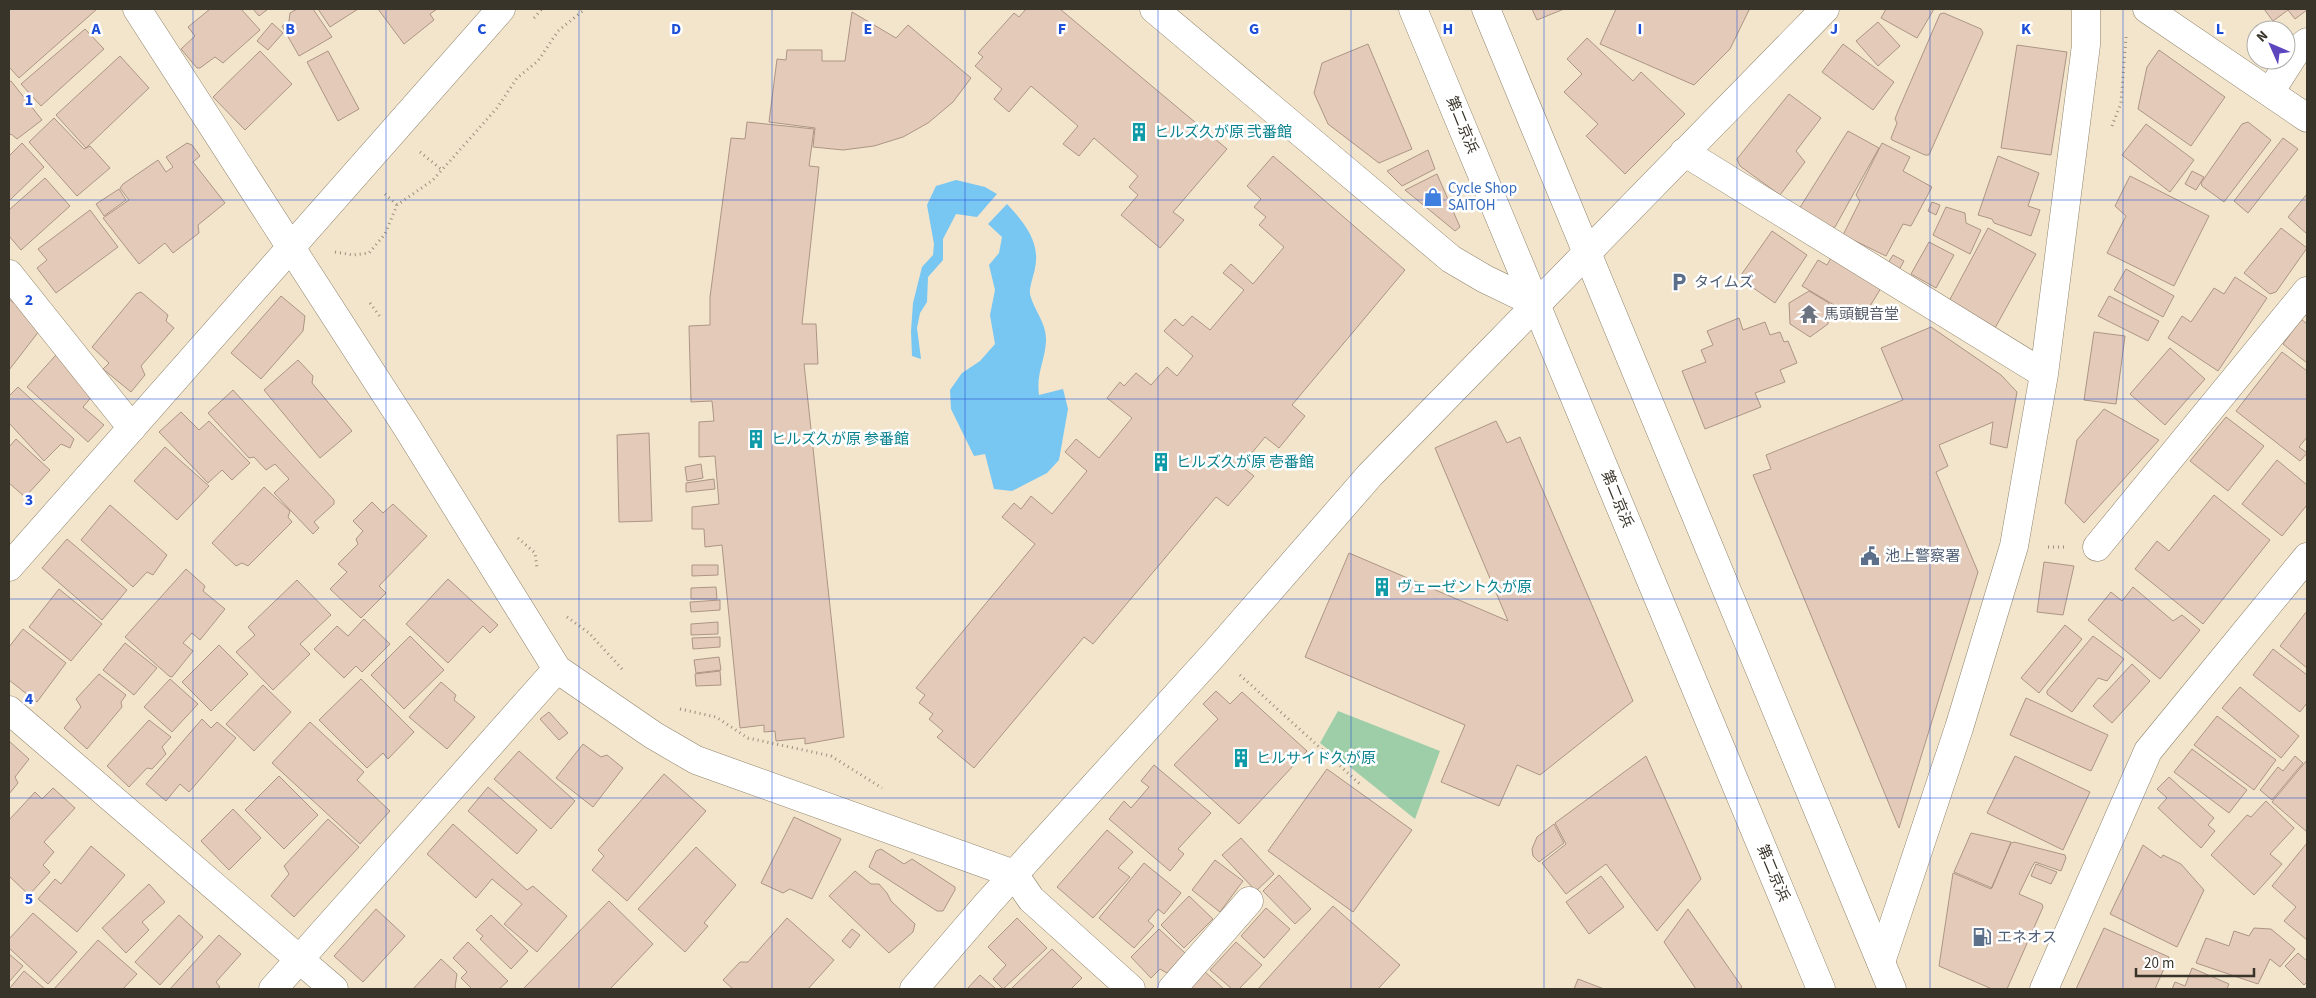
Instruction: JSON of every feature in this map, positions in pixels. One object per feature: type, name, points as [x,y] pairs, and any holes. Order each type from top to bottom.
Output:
[{"type":"main road","points":[[137,9],[290,250],[408,429],[557,669],[652,735],[696,760],[1014,874],[1031,899],[1131,989]]},
{"type":"main road","points":[[9,567],[501,9]]},
{"type":"main road","points":[[1154,9],[1451,259],[1485,279],[1535,303]]},
{"type":"main road","name":"第二京浜","points":[[1414,9],[1821,989]]},
{"type":"main road","points":[[1486,9],[1892,989]]},
{"type":"main road","points":[[914,989],[1014,874],[1215,653],[1370,475],[1535,303],[1825,9]]},
{"type":"main road","points":[[1881,962],[1959,728],[2014,546],[2044,374],[2086,46],[2086,9]]},
{"type":"main road","points":[[2147,9],[2307,118]]},
{"type":"main road","points":[[2270,92],[2297,50],[2307,42]]},
{"type":"main road","points":[[1684,152],[2044,374]]},
{"type":"main road","points":[[9,274],[132,428]]},
{"type":"main road","points":[[2097,547],[2307,291]]},
{"type":"main road","points":[[2044,989],[2148,751],[2307,557]]},
{"type":"main road","points":[[273,989],[557,669]]},
{"type":"main road","points":[[9,710],[334,989]]},
{"type":"main road","points":[[1172,989],[1248,901]]},
{"type":"path","points":[[332,261],[330,251],[353,255],[369,253],[385,234],[397,205],[434,180],[497,108],[517,78],[538,61],[558,31],[585,9]]},
{"type":"path","points":[[382,191],[397,205]]},
{"type":"path","points":[[367,300],[374,307],[383,323]]},
{"type":"path","points":[[514,534],[535,553],[538,570]]},
{"type":"path","points":[[2014,546],[2097,547]]},
{"type":"path","points":[[562,614],[588,632],[629,676]]},
{"type":"path","points":[[1215,653],[1361,786]]},
{"type":"path","points":[[673,705],[716,717],[748,738],[831,756],[883,789]]},
{"type":"green space","points":[[1338,711],[1440,751],[1415,819],[1320,743]]},
{"type":"water","points":[[956,180],[985,187],[997,194],[977,217],[956,214],[943,239],[943,260],[928,277],[927,302],[920,313],[917,328],[921,359],[912,356],[911,331],[913,303],[922,267],[933,255],[934,244],[927,205],[936,186]]},
{"type":"water","points":[[1007,204],[1029,233],[1035,249],[1036,258],[1030,294],[1046,335],[1038,387],[1039,395],[1063,389],[1068,409],[1059,460],[1047,473],[1012,491],[994,489],[985,454],[974,456],[951,409],[950,390],[962,373],[980,361],[995,344],[990,315],[995,290],[989,265],[999,253],[1002,237],[988,224]]},
{"type":"building","points":[[9,9],[97,9],[19,78],[9,67]]},
{"type":"building","points":[[210,9],[241,9],[260,30],[223,63],[215,57],[200,68],[197,68],[181,49],[195,36],[188,27]]},
{"type":"building","points":[[253,9],[268,9],[259,16]]},
{"type":"building","points":[[297,9],[313,9],[332,37],[299,56],[282,26],[289,21],[290,13]]},
{"type":"building","points":[[318,9],[358,9],[330,27]]},
{"type":"building","points":[[378,9],[437,9],[430,14],[434,20],[404,44]]},
{"type":"building","name":"ヒルズ久が原 弐番館","points":[[1026,9],[1060,9],[1227,149],[1173,212],[1184,220],[1160,248],[1121,215],[1138,195],[1129,187],[1138,176],[1094,138],[1079,156],[1063,144],[1078,126],[1031,86],[1009,112],[994,99],[1002,89],[975,66],[983,57],[978,53],[1014,13],[1019,17]]},
{"type":"building","points":[[1532,9],[1564,9],[1537,20]]},
{"type":"building","points":[[1616,9],[1749,10],[1730,49],[1694,85],[1600,44]]},
{"type":"building","points":[[1886,9],[1934,9],[1917,38],[1881,18]]},
{"type":"building","points":[[2264,9],[2307,9],[2295,19],[2288,10],[2272,20]]},
{"type":"building","points":[[852,12],[896,38],[908,25],[971,78],[953,102],[928,123],[903,137],[874,146],[843,150],[813,147],[815,128],[769,122],[777,59],[786,60],[787,50],[822,50],[822,61],[845,61]]},
{"type":"building","points":[[1944,13],[1981,29],[1983,33],[1929,155],[1925,155],[1891,138],[1897,123],[1895,119],[1898,111],[1940,14]]},
{"type":"building","points":[[1878,22],[1900,46],[1878,66],[1856,41]]},
{"type":"building","points":[[272,23],[283,33],[268,50],[257,41]]},
{"type":"building","points":[[85,29],[104,49],[41,106],[21,84]]},
{"type":"building","points":[[1587,38],[1633,81],[1641,72],[1685,114],[1625,174],[1586,136],[1598,124],[1564,92],[1582,74],[1567,59]]},
{"type":"building","points":[[1368,44],[1412,149],[1379,163],[1328,124],[1314,93],[1322,63]]},
{"type":"building","points":[[1843,44],[1894,82],[1873,110],[1822,72]]},
{"type":"building","points":[[2017,45],[2067,52],[2051,155],[2001,148]]},
{"type":"building","points":[[2159,50],[2225,97],[2191,146],[2138,109],[2147,67]]},
{"type":"building","points":[[260,51],[292,84],[245,130],[213,97]]},
{"type":"building","points":[[328,51],[359,109],[338,121],[307,62]]},
{"type":"building","points":[[120,56],[149,88],[86,148],[56,115]]},
{"type":"building","points":[[11,81],[42,120],[17,139],[11,134],[9,136],[9,82]]},
{"type":"building","points":[[1789,94],[1821,118],[1796,151],[1805,162],[1780,195],[1740,166],[1737,159]]},
{"type":"building","points":[[54,118],[84,149],[90,146],[110,168],[77,196],[29,142]]},
{"type":"building","name":"ヒルズ久が原 参番館","points":[[747,122],[814,129],[809,166],[819,167],[802,324],[816,324],[818,364],[804,364],[844,737],[805,744],[805,738],[776,741],[775,731],[764,732],[764,725],[740,728],[722,545],[705,547],[704,529],[692,529],[692,507],[719,504],[715,456],[699,457],[699,422],[714,421],[712,401],[691,402],[689,326],[710,325],[710,297],[731,138],[745,139]]},
{"type":"building","points":[[2248,122],[2271,140],[2224,202],[2202,186],[2201,183],[2242,124]]},
{"type":"building","points":[[2146,124],[2194,160],[2170,192],[2122,155]]},
{"type":"building","points":[[1848,131],[1879,148],[1835,227],[1830,228],[1799,209]]},
{"type":"building","points":[[2283,138],[2298,149],[2248,213],[2234,201]]},
{"type":"building","points":[[22,143],[44,167],[9,201],[9,156]]},
{"type":"building","points":[[187,143],[192,145],[200,156],[193,162],[225,203],[198,225],[199,233],[173,253],[165,243],[139,264],[103,218],[129,200],[120,188],[123,184],[158,160],[166,172],[173,167],[166,157]]},
{"type":"building","points":[[1882,143],[1910,157],[1903,171],[1932,187],[1911,226],[1903,224],[1886,256],[1843,235],[1860,201],[1856,195]]},
{"type":"building","points":[[1428,150],[1435,169],[1402,186],[1387,171]]},
{"type":"building","name":"ヒルズ久が原 壱番館","points":[[1273,156],[1405,270],[1292,405],[1305,416],[1279,448],[1265,437],[1241,466],[1254,476],[1228,506],[1216,497],[1093,644],[1084,637],[974,768],[937,737],[943,731],[929,719],[933,714],[919,703],[925,695],[916,688],[1035,544],[1002,517],[1014,503],[1021,509],[1031,496],[1052,514],[1087,471],[1065,452],[1076,439],[1099,458],[1132,418],[1107,398],[1120,382],[1124,386],[1136,373],[1151,385],[1167,367],[1177,376],[1193,356],[1164,331],[1175,319],[1183,326],[1192,316],[1210,330],[1244,290],[1223,273],[1231,264],[1253,284],[1284,247],[1259,225],[1266,217],[1254,207],[1261,199],[1247,186]]},
{"type":"building","points":[[1998,156],[2039,173],[2028,206],[2040,210],[2031,236],[1994,223],[1992,219],[1978,215]]},
{"type":"building","points":[[2192,171],[2204,177],[2196,190],[2185,184]]},
{"type":"building","points":[[1437,174],[1460,227],[1455,231],[1405,190]]},
{"type":"building","points":[[2130,176],[2209,216],[2174,286],[2107,253],[2126,216],[2115,206]]},
{"type":"building","points":[[45,178],[70,206],[21,250],[9,236],[9,210]]},
{"type":"building","points":[[119,189],[126,200],[104,216],[96,204]]},
{"type":"building","points":[[2307,194],[2307,234],[2288,217]]},
{"type":"building","points":[[1932,202],[1940,205],[1936,215],[1928,211]]},
{"type":"building","points":[[1946,207],[1965,213],[1966,223],[1981,230],[1970,254],[1933,235]]},
{"type":"building","points":[[90,210],[118,247],[56,293],[37,268],[47,260],[38,249]]},
{"type":"building","points":[[1988,228],[2036,254],[1995,328],[1948,303]]},
{"type":"building","points":[[2281,228],[2307,248],[2276,292],[2270,294],[2244,273]]},
{"type":"building","points":[[1772,231],[1807,255],[1775,303],[1739,278]]},
{"type":"building","points":[[1929,242],[1954,255],[1936,288],[1911,274]]},
{"type":"building","points":[[1893,255],[1904,261],[1899,270],[1888,263]]},
{"type":"building","points":[[1831,258],[1881,288],[1861,321],[1802,286],[1818,260],[1827,265]]},
{"type":"building","points":[[2126,269],[2174,296],[2163,317],[2114,290]]},
{"type":"building","points":[[2235,277],[2267,298],[2218,371],[2168,338],[2182,316],[2191,322],[2214,288],[2224,294]]},
{"type":"building","name":"馬頭観音堂","points":[[1809,291],[1829,303],[1828,324],[1810,337],[1790,324],[1789,303]]},
{"type":"building","points":[[141,292],[168,315],[166,321],[174,328],[141,366],[145,375],[131,392],[103,369],[109,363],[92,347],[136,294]]},
{"type":"building","points":[[281,296],[305,316],[303,331],[261,379],[231,353]]},
{"type":"building","points":[[2109,296],[2159,321],[2148,341],[2098,316]]},
{"type":"building","points":[[9,299],[43,326],[9,370]]},
{"type":"building","points":[[1739,318],[1743,330],[1765,322],[1770,335],[1780,332],[1784,342],[1788,341],[1797,363],[1780,370],[1785,382],[1755,393],[1761,407],[1705,429],[1682,371],[1706,362],[1701,350],[1713,345],[1707,331]]},
{"type":"building","points":[[2301,319],[2307,324],[2307,363],[2283,344]]},
{"type":"building","points":[[1931,327],[2001,375],[2017,392],[2007,448],[1990,444],[1993,422],[1939,445],[1948,466],[1936,472],[1978,572],[1899,828],[1753,475],[1771,469],[1766,455],[1903,400],[1881,348]]},
{"type":"building","points":[[2094,332],[2125,336],[2116,404],[2084,400]]},
{"type":"building","points":[[2170,348],[2205,379],[2165,425],[2130,394]]},
{"type":"building","points":[[2282,352],[2307,371],[2307,437],[2299,447],[2307,453],[2300,461],[2236,411]]},
{"type":"building","points":[[56,355],[93,395],[83,407],[104,425],[88,442],[27,387]]},
{"type":"building","points":[[298,360],[313,376],[312,383],[352,431],[320,458],[264,390]]},
{"type":"building","points":[[18,387],[74,439],[70,448],[61,444],[44,461],[9,423],[9,396]]},
{"type":"building","points":[[233,390],[334,500],[334,504],[314,522],[319,528],[313,534],[274,493],[289,479],[275,464],[266,470],[254,457],[249,458],[208,413]]},
{"type":"building","points":[[2104,409],[2159,440],[2084,523],[2065,503],[2077,440]]},
{"type":"building","points":[[181,412],[199,430],[209,421],[250,463],[232,480],[222,470],[208,483],[159,432]]},
{"type":"building","points":[[2226,417],[2264,446],[2228,491],[2190,461]]},
{"type":"building","name":"ヴェーゼント久が原","points":[[1496,421],[1507,443],[1520,437],[1633,701],[1540,775],[1517,765],[1499,806],[1441,782],[1465,725],[1305,657],[1349,553],[1508,621],[1435,448]]},
{"type":"building","points":[[649,433],[652,521],[619,522],[617,435]]},
{"type":"building","points":[[16,439],[50,470],[25,497],[9,483],[9,447]]},
{"type":"building","points":[[165,447],[209,486],[177,520],[134,481]]},
{"type":"building","points":[[2277,460],[2307,485],[2307,505],[2282,536],[2242,504]]},
{"type":"building","points":[[701,464],[703,478],[687,481],[685,467]]},
{"type":"building","points":[[714,479],[715,489],[686,492],[686,483]]},
{"type":"building","points":[[264,487],[290,511],[288,517],[292,522],[248,566],[242,563],[236,566],[212,543]]},
{"type":"building","points":[[2214,495],[2270,540],[2203,624],[2135,569],[2157,541],[2169,551]]},
{"type":"building","points":[[372,502],[383,513],[393,504],[427,536],[379,586],[386,593],[361,618],[330,589],[347,572],[338,564],[358,544],[356,539],[363,531],[353,521]]},
{"type":"building","points":[[110,505],[167,555],[153,575],[147,572],[133,587],[81,540]]},
{"type":"building","points":[[67,539],[127,590],[102,620],[42,568]]},
{"type":"building","points":[[2044,562],[2074,566],[2063,615],[2037,612]]},
{"type":"building","points":[[692,565],[718,565],[718,575],[692,576]]},
{"type":"building","points":[[186,569],[205,586],[203,591],[225,609],[200,640],[192,633],[183,643],[193,651],[172,677],[125,637]]},
{"type":"building","points":[[448,579],[498,625],[490,633],[483,626],[448,663],[406,624]]},
{"type":"building","points":[[297,580],[331,615],[300,644],[310,654],[273,690],[236,652],[255,635],[248,627]]},
{"type":"building","points":[[716,587],[717,599],[691,599],[691,588]]},
{"type":"building","points":[[2133,587],[2173,621],[2182,615],[2200,630],[2160,679],[2088,620],[2111,592],[2122,601]]},
{"type":"building","points":[[59,589],[102,624],[71,661],[29,627]]},
{"type":"building","points":[[720,600],[720,610],[691,612],[690,602]]},
{"type":"building","points":[[2307,611],[2307,668],[2280,646]]},
{"type":"building","points":[[364,619],[390,644],[362,672],[356,666],[344,678],[314,649],[337,626],[348,636]]},
{"type":"building","points":[[718,622],[718,634],[691,635],[691,624]]},
{"type":"building","points":[[2065,625],[2082,639],[2039,693],[2021,678]]},
{"type":"building","points":[[23,629],[66,663],[37,702],[9,680],[9,647]]},
{"type":"building","points":[[410,636],[444,670],[404,709],[371,675]]},
{"type":"building","points":[[2093,636],[2124,659],[2107,681],[2098,678],[2072,712],[2047,694],[2047,691]]},
{"type":"building","points":[[720,637],[720,647],[693,649],[692,638]]},
{"type":"building","points":[[125,643],[157,668],[134,695],[103,670]]},
{"type":"building","points":[[219,645],[248,674],[211,711],[182,682]]},
{"type":"building","points":[[2273,649],[2307,675],[2307,703],[2300,712],[2253,675]]},
{"type":"building","points":[[719,657],[721,670],[696,673],[694,660]]},
{"type":"building","points":[[2132,664],[2150,681],[2112,723],[2093,706]]},
{"type":"building","points":[[720,671],[721,685],[696,686],[695,674]]},
{"type":"building","points":[[99,674],[126,695],[121,702],[122,707],[87,749],[64,728],[81,707],[76,699]]},
{"type":"building","points":[[170,679],[198,704],[172,732],[144,707]]},
{"type":"building","points":[[361,679],[414,732],[388,759],[383,753],[367,768],[319,720]]},
{"type":"building","points":[[441,682],[456,695],[454,700],[475,717],[447,749],[409,717]]},
{"type":"building","points":[[263,685],[291,712],[254,751],[226,724]]},
{"type":"building","points":[[2240,687],[2299,736],[2281,758],[2222,708]]},
{"type":"building","name":"ヒルサイド久が原","points":[[1216,691],[1230,704],[1242,692],[1307,751],[1239,824],[1174,765],[1218,719],[1203,704]]},
{"type":"building","points":[[2026,698],[2108,735],[2091,771],[2010,735]]},
{"type":"building","points":[[549,712],[568,733],[559,740],[540,719]]},
{"type":"building","points":[[2217,716],[2276,760],[2254,790],[2194,745]]},
{"type":"building","points":[[202,719],[211,728],[217,722],[236,738],[189,792],[180,784],[166,801],[146,784]]},
{"type":"building","points":[[149,720],[171,737],[162,747],[166,754],[152,769],[147,768],[129,787],[107,766]]},
{"type":"building","points":[[310,722],[364,772],[357,780],[390,811],[360,844],[272,763]]},
{"type":"building","points":[[9,741],[29,759],[15,777],[18,783],[9,794]]},
{"type":"building","points":[[583,744],[601,757],[607,755],[623,768],[593,807],[556,778]]},
{"type":"building","points":[[2192,749],[2247,790],[2229,813],[2174,772]]},
{"type":"building","points":[[519,751],[575,801],[551,829],[494,779]]},
{"type":"building","points":[[1646,756],[1701,879],[1657,931],[1606,864],[1566,894],[1542,863],[1566,844],[1555,823]]},
{"type":"building","points":[[2015,756],[2090,792],[2063,850],[1987,813]]},
{"type":"building","points":[[2295,756],[2303,763],[2272,800],[2260,790],[2278,767],[2283,771]]},
{"type":"building","points":[[2307,760],[2307,832],[2272,802]]},
{"type":"building","points":[[1154,765],[1211,813],[1178,849],[1184,854],[1170,871],[1109,819],[1124,801],[1131,808],[1149,787],[1141,781]]},
{"type":"building","points":[[1327,769],[1412,830],[1353,912],[1268,851]]},
{"type":"building","points":[[664,774],[706,811],[627,901],[592,870],[604,856],[598,850]]},
{"type":"building","points":[[279,776],[318,815],[284,849],[245,810]]},
{"type":"building","points":[[2169,777],[2214,818],[2208,825],[2215,831],[2201,848],[2158,808],[2167,798],[2157,789]]},
{"type":"building","points":[[488,787],[537,830],[517,854],[468,811]]},
{"type":"building","points":[[53,788],[75,808],[44,842],[54,852],[43,865],[50,872],[29,895],[9,876],[9,820],[35,792],[42,799]]},
{"type":"building","points":[[2266,801],[2294,828],[2270,854],[2282,864],[2254,895],[2211,855],[2247,815],[2251,817]]},
{"type":"building","points":[[233,809],[261,838],[229,870],[201,841]]},
{"type":"building","points":[[794,817],[841,839],[812,899],[790,889],[783,893],[761,883]]},
{"type":"building","points":[[328,819],[359,847],[294,917],[271,896],[289,874],[284,866]]},
{"type":"building","points":[[453,824],[527,890],[533,886],[567,916],[537,952],[504,924],[522,904],[492,879],[476,898],[427,854]]},
{"type":"building","points":[[1554,824],[1564,843],[1539,862],[1533,856],[1532,849],[1537,837]]},
{"type":"building","points":[[1107,830],[1133,852],[1118,868],[1130,877],[1093,918],[1057,887]]},
{"type":"building","points":[[1971,833],[2011,842],[1992,888],[1954,872]]},
{"type":"building","points":[[1241,838],[1274,874],[1256,891],[1222,855]]},
{"type":"building","points":[[2014,842],[2065,855],[2066,858],[2061,871],[2035,862],[2032,867],[2019,894],[2042,904],[2043,907],[2007,989],[1992,989],[1939,966],[1953,873],[1991,889],[2011,843]]},
{"type":"building","points":[[2307,843],[2307,940],[2284,921],[2296,907],[2272,886]]},
{"type":"building","points":[[2143,845],[2161,858],[2163,855],[2181,864],[2204,890],[2177,947],[2110,914]]},
{"type":"building","points":[[91,846],[125,875],[77,932],[38,899],[55,879],[61,884]]},
{"type":"building","points":[[696,847],[736,885],[704,923],[708,926],[685,952],[638,909]]},
{"type":"building","points":[[881,849],[904,864],[912,859],[955,887],[943,911],[937,911],[869,867],[876,851]]},
{"type":"building","points":[[1215,860],[1243,881],[1220,912],[1192,890]]},
{"type":"building","points":[[1144,863],[1181,893],[1164,914],[1158,909],[1148,921],[1154,926],[1134,948],[1099,918]]},
{"type":"building","points":[[2036,864],[2057,872],[2051,884],[2031,876]]},
{"type":"building","points":[[855,871],[871,884],[879,884],[891,901],[915,924],[913,932],[889,953],[829,896]]},
{"type":"building","points":[[1279,875],[1311,909],[1295,924],[1263,891]]},
{"type":"building","points":[[1601,876],[1624,907],[1589,934],[1566,902]]},
{"type":"building","points":[[149,884],[165,902],[142,922],[149,930],[126,953],[102,928]]},
{"type":"building","points":[[1189,896],[1213,919],[1184,948],[1161,925]]},
{"type":"building","points":[[609,901],[653,944],[610,989],[523,989]]},
{"type":"building","points":[[1333,906],[1400,965],[1378,989],[1258,989]]},
{"type":"building","points":[[1266,908],[1290,929],[1264,958],[1241,936]]},
{"type":"building","points":[[376,909],[405,936],[363,982],[334,956]]},
{"type":"building","points":[[1688,909],[1742,987],[1739,989],[1696,989],[1664,942]]},
{"type":"building","points":[[33,913],[77,952],[48,984],[9,948],[9,939]]},
{"type":"building","points":[[179,915],[203,937],[160,985],[135,962]]},
{"type":"building","points":[[491,915],[528,951],[511,969],[480,939],[483,936],[476,930]]},
{"type":"building","points":[[787,918],[834,960],[808,989],[733,989],[723,980],[740,962],[748,962]]},
{"type":"building","points":[[1017,918],[1047,948],[1003,989],[993,979],[1006,965],[988,947]]},
{"type":"building","points":[[2104,928],[2169,957],[2155,989],[2076,989]]},
{"type":"building","points":[[2254,928],[2271,929],[2295,949],[2280,967],[2270,959],[2258,984],[2196,963],[2206,938],[2229,946],[2234,931],[2249,936]]},
{"type":"building","points":[[852,929],[860,935],[850,948],[842,941]]},
{"type":"building","points":[[1159,929],[1185,953],[1167,973],[1160,969],[1151,978],[1131,957]]},
{"type":"building","points":[[219,935],[241,954],[216,982],[220,987],[217,989],[170,989]]},
{"type":"building","points":[[98,940],[137,974],[123,989],[54,989]]},
{"type":"building","points":[[468,942],[508,981],[499,989],[472,989],[461,978],[467,972],[453,958]]},
{"type":"building","points":[[1236,942],[1262,965],[1239,989],[1232,989],[1210,970]]},
{"type":"building","points":[[1052,949],[1082,978],[1071,989],[1011,989]]},
{"type":"building","points":[[2298,953],[2307,961],[2307,982],[2304,985],[2285,966]]},
{"type":"building","points":[[9,954],[23,966],[9,982]]},
{"type":"building","points":[[441,959],[457,974],[455,987],[457,989],[413,989]]},
{"type":"building","points":[[2192,968],[2229,984],[2227,989],[2172,989],[2175,982],[2185,986]]},
{"type":"building","points":[[24,971],[45,989],[9,989]]},
{"type":"building","points":[[1204,971],[1224,989],[1188,989]]},
{"type":"building","points":[[980,975],[996,989],[967,989]]},
{"type":"building","points":[[1578,979],[1604,989],[1574,989]]},
{"type":"place","name":"ヒルズ久が原 弐番館","points":[[1139,132]]},
{"type":"place","name":"Cycle Shop SAITOH","points":[[1433,197]]},
{"type":"place","name":"タイムズ","points":[[1679,282]]},
{"type":"place","name":"馬頭観音堂","points":[[1809,314]]},
{"type":"place","name":"ヒルズ久が原 参番館","points":[[756,439]]},
{"type":"place","name":"ヒルズ久が原 壱番館","points":[[1161,462]]},
{"type":"place","name":"池上警察署","points":[[1870,556]]},
{"type":"place","name":"ヴェーゼント久が原","points":[[1382,587]]},
{"type":"place","name":"ヒルサイド久が原","points":[[1241,758]]},
{"type":"place","name":"エネオス","points":[[1982,937]]}]
